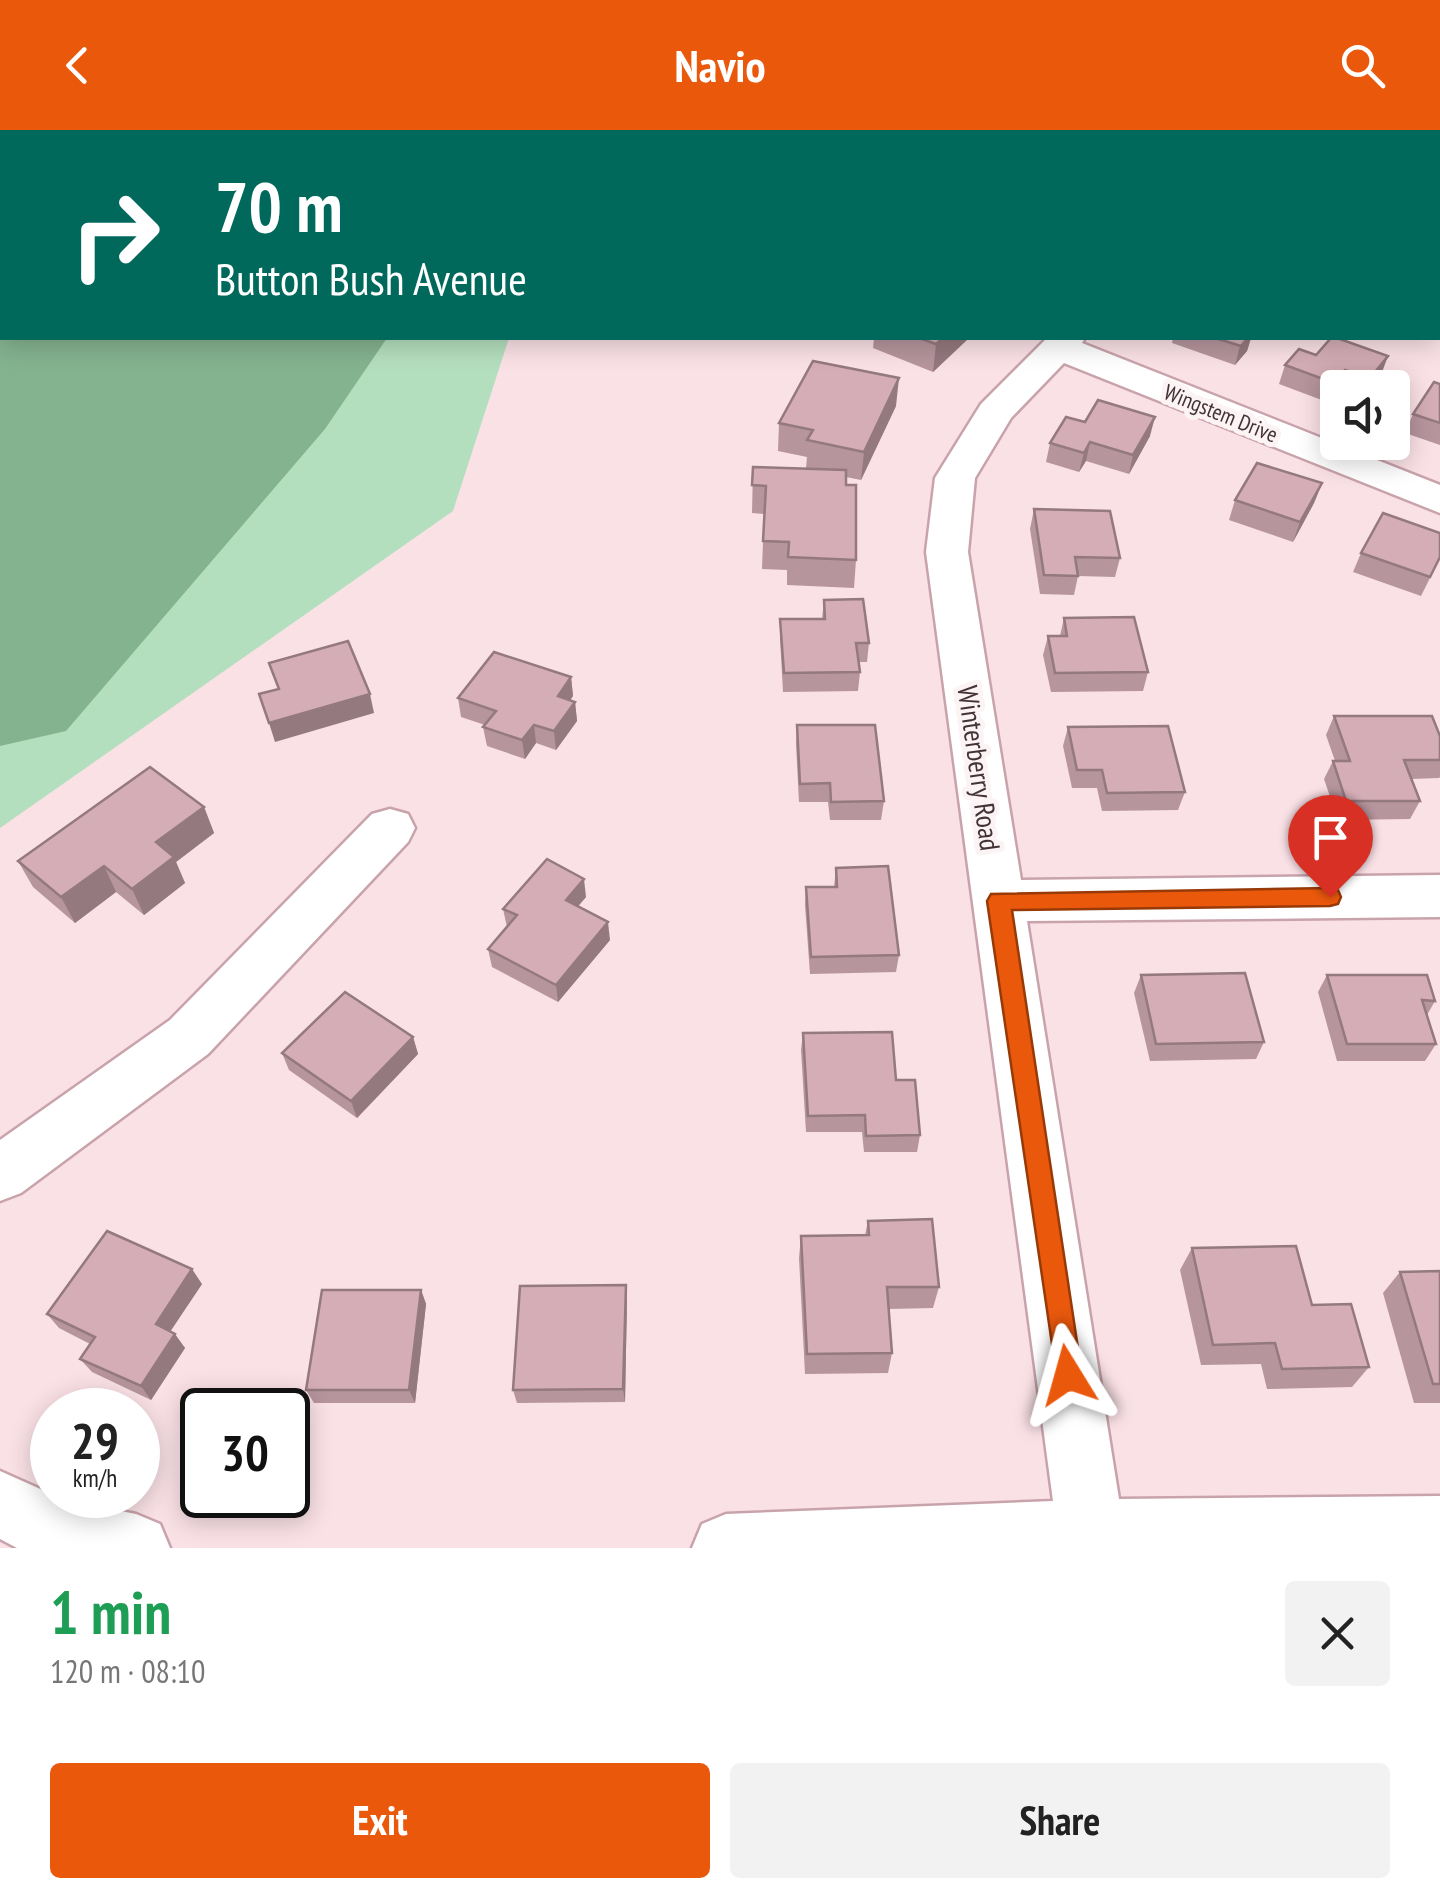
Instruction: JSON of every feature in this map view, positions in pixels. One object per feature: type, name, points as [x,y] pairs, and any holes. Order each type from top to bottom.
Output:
[{"type":"street","name":"Wingstem Drive","points":[[1062,342],[1440,500]]},
{"type":"street","name":"Winterberry Road","points":[[1062,342],[994,412],[955,478],[947,552],[1091,1533]]},
{"type":"street","points":[[0,1174],[189,1037],[390,828]]},
{"type":"street","points":[[999,901],[1440,896]]},
{"type":"street","points":[[0,1504],[59,1533],[136,1548]]},
{"type":"street","points":[[726,1548],[1091,1533],[1440,1530]]},
{"type":"shaded area","points":[[0,340],[508,340],[453,511],[0,828]]},
{"type":"shaded area","points":[[0,340],[386,340],[325,429],[66,731],[0,746]]},
{"type":"building","points":[[1222,340],[1246,340],[1241,346]]},
{"type":"building","points":[[1329,340],[1343,340],[1388,356],[1377,370],[1320,370],[1320,378],[1285,365],[1299,349],[1316,355]]},
{"type":"building","points":[[813,361],[899,378],[864,452],[807,440],[813,430],[779,423]]},
{"type":"building","points":[[1434,382],[1440,384],[1440,423],[1413,414]]},
{"type":"building","points":[[1098,400],[1155,417],[1133,455],[1090,442],[1084,453],[1050,443],[1066,417],[1085,422]]},
{"type":"building","points":[[1257,463],[1322,483],[1300,522],[1235,500]]},
{"type":"building","points":[[753,467],[846,470],[846,485],[856,485],[856,560],[788,557],[789,542],[763,541],[766,486],[752,485]]},
{"type":"building","points":[[1034,509],[1110,511],[1120,558],[1075,557],[1078,576],[1044,575]]},
{"type":"building","points":[[1383,513],[1440,533],[1440,557],[1430,577],[1361,553]]},
{"type":"building","points":[[863,599],[869,643],[856,643],[860,672],[784,673],[780,619],[825,619],[824,600]]},
{"type":"building","points":[[1134,617],[1148,672],[1055,673],[1048,636],[1067,636],[1064,618]]},
{"type":"building","points":[[348,641],[370,694],[269,723],[259,694],[279,689],[269,663]]},
{"type":"building","points":[[494,652],[571,677],[558,696],[575,702],[554,731],[534,725],[522,740],[483,727],[496,711],[458,698]]},
{"type":"building","points":[[1334,716],[1432,716],[1440,736],[1440,760],[1404,760],[1420,801],[1346,801],[1333,761],[1350,761]]},
{"type":"building","points":[[797,725],[875,725],[884,801],[831,802],[830,783],[800,784]]},
{"type":"building","points":[[1168,726],[1185,792],[1107,793],[1102,770],[1077,770],[1068,727]]},
{"type":"building","points":[[150,767],[204,807],[156,842],[174,857],[132,889],[104,866],[61,897],[18,861]]},
{"type":"building","points":[[547,859],[584,879],[566,900],[608,922],[556,985],[488,949],[517,915],[503,909]]},
{"type":"building","points":[[888,866],[899,955],[811,957],[806,887],[837,887],[836,868]]},
{"type":"building","points":[[1245,973],[1264,1042],[1156,1044],[1141,975]]},
{"type":"building","points":[[1327,975],[1427,975],[1435,1001],[1422,1000],[1436,1044],[1347,1044]]},
{"type":"building","points":[[345,992],[413,1037],[351,1101],[282,1053]]},
{"type":"building","points":[[892,1032],[896,1080],[915,1080],[920,1135],[866,1136],[865,1115],[808,1116],[803,1033]]},
{"type":"building","points":[[932,1219],[939,1287],[887,1287],[892,1353],[807,1354],[801,1236],[869,1235],[868,1221]]},
{"type":"building","points":[[107,1231],[192,1269],[156,1324],[175,1334],[141,1386],[80,1359],[95,1337],[47,1314]]},
{"type":"building","points":[[1296,1246],[1312,1305],[1351,1304],[1369,1367],[1282,1369],[1275,1343],[1213,1345],[1192,1248]]},
{"type":"building","points":[[1440,1271],[1440,1384],[1433,1384],[1400,1272]]},
{"type":"building","points":[[626,1285],[623,1389],[513,1390],[520,1286]]},
{"type":"building","points":[[322,1290],[421,1290],[409,1390],[306,1388]]},
{"type":"route","points":[[1068,1375],[999,901],[1330,897]]}]
